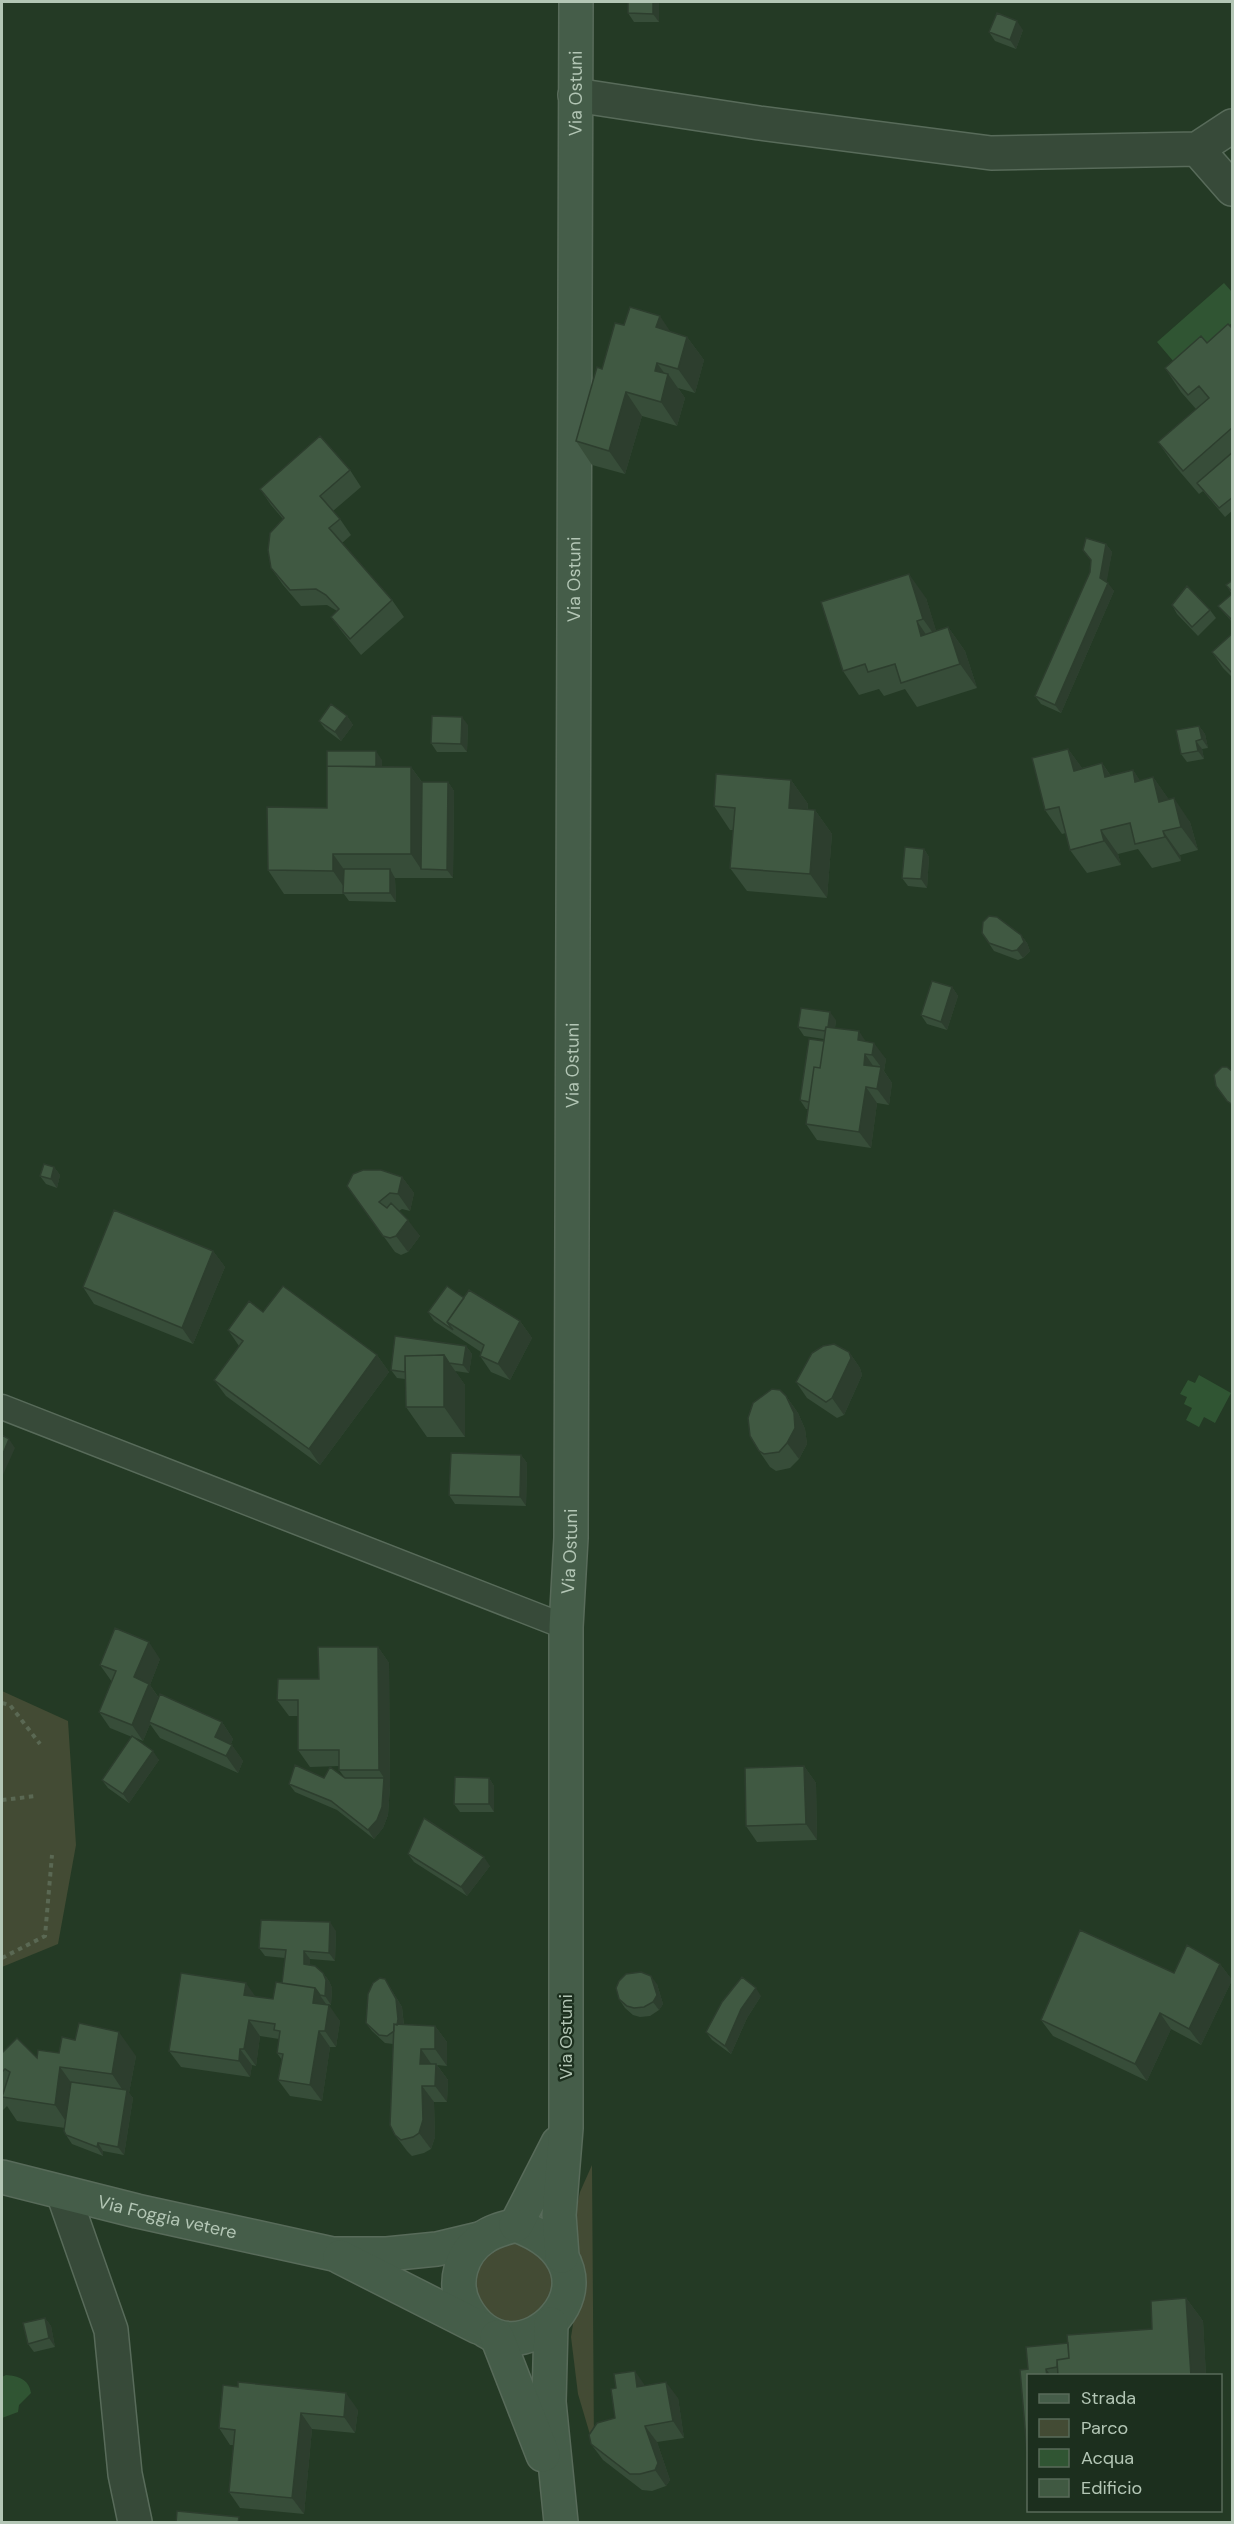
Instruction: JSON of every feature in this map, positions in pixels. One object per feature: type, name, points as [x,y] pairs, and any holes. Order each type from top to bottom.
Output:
[{"type":"main road","name":"Via Ostuni","points":[[562,2256],[559,2215],[566,2128],[566,1627],[571,1515],[576,2]]},
{"type":"main road","points":[[333,2254],[387,2254],[437,2249],[483,2238],[516,2225],[566,2128]]},
{"type":"main road","name":"Via Foggia vetere","points":[[2,2178],[333,2254]]},
{"type":"main road","points":[[333,2254],[490,2333],[517,2338],[535,2334],[551,2324],[562,2309],[568,2292],[568,2274],[562,2256],[551,2242],[535,2232],[516,2225]]},
{"type":"main road","points":[[483,2238],[470,2250],[461,2265],[459,2283],[461,2300],[470,2316],[490,2333],[560,2509]]},
{"type":"main road","points":[[551,2324],[549,2402],[560,2509]]},
{"type":"street","points":[[575,95],[770,125],[991,153],[1197,149],[1233,126]]},
{"type":"street","points":[[1197,149],[1233,189]]},
{"type":"street","points":[[63,2193],[111,2330],[125,2474],[135,2523]]},
{"type":"lane","points":[[2,1407],[566,1627]]},
{"type":"path","points":[[2,1703],[10,1705],[39,1744]]},
{"type":"path","points":[[2,1800],[36,1796]]},
{"type":"path","points":[[2,1958],[45,1936],[52,1855]]},
{"type":"green space","points":[[2,1691],[68,1721],[76,1845],[58,1944],[2,1967]]},
{"type":"green space","points":[[592,2165],[594,2448],[578,2394],[571,2337],[580,2280],[572,2228],[580,2192]]},
{"type":"green space","points":[[518,2240],[550,2261],[553,2299],[521,2324],[492,2319],[474,2296],[474,2267],[492,2246]]},
{"type":"water","points":[[1224,283],[1232,292],[1232,323],[1180,369],[1157,342]]},
{"type":"water","points":[[1199,1375],[1231,1393],[1215,1423],[1204,1417],[1199,1427],[1186,1420],[1192,1408],[1184,1404],[1187,1397],[1180,1394],[1188,1380],[1195,1383]]},
{"type":"water","points":[[6,2375],[25,2381],[31,2393],[19,2405],[18,2412],[2,2418],[2,2377]]},
{"type":"building","points":[[628,2],[653,2],[653,14],[628,13]]},
{"type":"building","points":[[997,13],[1017,21],[1010,40],[989,32]]},
{"type":"building","points":[[630,307],[660,316],[656,327],[687,337],[678,369],[657,363],[655,371],[668,374],[661,402],[626,392],[609,451],[576,441],[597,367],[602,369],[615,323],[624,325]]},
{"type":"building","points":[[1228,324],[1233,329],[1233,427],[1183,471],[1158,442],[1209,398],[1199,386],[1188,395],[1165,368],[1201,336],[1207,343]]},
{"type":"building","points":[[320,436],[350,470],[320,496],[340,519],[329,528],[392,600],[350,639],[331,617],[339,609],[326,595],[316,589],[290,590],[271,568],[268,550],[270,533],[284,518],[260,489]]},
{"type":"building","points":[[1233,452],[1233,497],[1219,508],[1197,483]]},
{"type":"building","points":[[1086,538],[1106,544],[1100,578],[1108,583],[1055,705],[1035,696],[1090,572],[1091,560],[1083,550]]},
{"type":"building","points":[[909,574],[923,619],[917,621],[921,636],[948,627],[960,664],[901,683],[895,664],[868,672],[865,664],[843,671],[821,602]]},
{"type":"building","points":[[1233,580],[1233,593],[1226,585]]},
{"type":"building","points":[[1187,586],[1210,610],[1192,627],[1172,605]]},
{"type":"building","points":[[1233,595],[1233,621],[1218,606]]},
{"type":"building","points":[[1233,633],[1233,674],[1212,652]]},
{"type":"building","points":[[331,704],[347,716],[335,732],[319,721]]},
{"type":"building","points":[[432,716],[462,717],[461,744],[431,743]]},
{"type":"building","points":[[1199,726],[1202,739],[1196,741],[1198,751],[1181,754],[1176,730]]},
{"type":"building","points":[[1068,749],[1074,771],[1102,763],[1105,777],[1133,770],[1135,782],[1153,777],[1159,802],[1174,798],[1181,827],[1163,831],[1165,837],[1135,844],[1130,823],[1101,830],[1104,841],[1070,850],[1059,807],[1045,810],[1032,758]]},
{"type":"building","points":[[327,751],[376,751],[376,767],[327,766]]},
{"type":"building","points":[[327,766],[411,767],[411,854],[333,854],[333,871],[268,870],[267,807],[327,808]]},
{"type":"building","points":[[716,774],[791,780],[789,808],[815,810],[810,874],[730,868],[735,808],[714,806]]},
{"type":"building","points":[[422,782],[448,782],[447,870],[421,869]]},
{"type":"building","points":[[905,847],[924,849],[921,879],[902,878]]},
{"type":"building","points":[[344,869],[390,869],[390,893],[343,893]]},
{"type":"building","points":[[989,916],[997,917],[1021,935],[1024,942],[1017,950],[1012,951],[989,943],[982,933],[983,922]]},
{"type":"building","points":[[932,981],[952,987],[941,1022],[921,1015]]},
{"type":"building","points":[[801,1008],[830,1012],[828,1027],[825,1031],[798,1027]]},
{"type":"building","points":[[826,1027],[859,1031],[858,1040],[874,1043],[872,1055],[865,1054],[864,1065],[881,1067],[877,1089],[866,1087],[859,1132],[806,1124],[814,1067],[820,1068]]},
{"type":"building","points":[[809,1039],[824,1041],[820,1068],[814,1067],[809,1102],[800,1100]]},
{"type":"building","points":[[1222,1067],[1227,1067],[1233,1072],[1233,1105],[1227,1101],[1216,1086],[1214,1075]]},
{"type":"building","points":[[44,1164],[54,1167],[51,1179],[40,1176]]},
{"type":"building","points":[[363,1170],[381,1170],[402,1177],[398,1194],[390,1193],[379,1202],[387,1208],[391,1203],[408,1220],[396,1236],[390,1238],[383,1236],[347,1186],[353,1174]]},
{"type":"building","points":[[114,1210],[213,1251],[182,1328],[83,1287]]},
{"type":"building","points":[[283,1286],[377,1355],[309,1449],[214,1380],[243,1341],[228,1330],[249,1301],[263,1312]]},
{"type":"building","points":[[447,1286],[464,1298],[447,1322],[453,1330],[428,1312]]},
{"type":"building","points":[[469,1290],[520,1321],[498,1364],[480,1356],[484,1345],[447,1322]]},
{"type":"building","points":[[395,1336],[466,1346],[463,1365],[449,1363],[444,1355],[405,1356],[405,1372],[391,1370]]},
{"type":"building","points":[[834,1344],[849,1352],[851,1358],[832,1398],[826,1402],[796,1382],[812,1353],[823,1346]]},
{"type":"building","points":[[444,1355],[444,1407],[406,1407],[405,1356]]},
{"type":"building","points":[[772,1389],[780,1390],[786,1396],[794,1413],[795,1428],[779,1452],[764,1454],[759,1451],[750,1436],[748,1418],[753,1403]]},
{"type":"building","points":[[2,1435],[9,1439],[2,1456]]},
{"type":"building","points":[[451,1453],[521,1455],[520,1497],[449,1495]]},
{"type":"building","points":[[115,1628],[149,1642],[134,1677],[149,1684],[132,1725],[99,1712],[116,1671],[100,1665]]},
{"type":"building","points":[[318,1647],[378,1647],[379,1770],[339,1770],[339,1750],[298,1750],[298,1700],[277,1700],[278,1679],[319,1679]]},
{"type":"building","points":[[160,1694],[222,1722],[215,1737],[232,1745],[226,1756],[149,1722]]},
{"type":"building","points":[[132,1736],[153,1751],[123,1794],[102,1780]]},
{"type":"building","points":[[295,1765],[324,1778],[330,1767],[345,1778],[384,1778],[382,1807],[377,1820],[368,1830],[331,1801],[289,1784]]},
{"type":"building","points":[[804,1766],[806,1824],[746,1826],[745,1768]]},
{"type":"building","points":[[455,1777],[489,1778],[489,1804],[454,1804]]},
{"type":"building","points":[[424,1818],[484,1857],[461,1887],[408,1854]]},
{"type":"building","points":[[261,1920],[330,1922],[329,1953],[304,1951],[304,1964],[315,1966],[323,1973],[326,1980],[325,1996],[320,1995],[315,1988],[282,1983],[286,1950],[259,1948]]},
{"type":"building","points":[[1080,1930],[1174,1973],[1187,1945],[1220,1964],[1189,2029],[1160,2013],[1135,2064],[1041,2020]]},
{"type":"building","points":[[641,1972],[651,1976],[657,1995],[653,2002],[644,2007],[627,2006],[619,1999],[616,1988],[626,1974]]},
{"type":"building","points":[[181,1973],[246,1983],[244,1995],[273,1999],[276,1982],[315,1988],[313,2003],[329,2005],[325,2031],[319,2031],[310,2085],[278,2080],[283,2054],[277,2053],[280,2031],[274,2030],[275,2024],[249,2020],[244,2049],[240,2049],[239,2061],[169,2051]]},
{"type":"building","points":[[742,1977],[756,1988],[741,2009],[725,2046],[706,2032],[722,2002]]},
{"type":"building","points":[[380,1978],[385,1979],[396,1999],[397,2025],[394,2024],[394,2031],[387,2036],[379,2035],[366,2023],[368,1994],[373,1983]]},
{"type":"building","points":[[79,2023],[119,2032],[112,2074],[60,2067],[55,2105],[2,2097],[10,2072],[5,2069],[2,2072],[2,2053],[17,2038],[37,2058],[38,2050],[59,2053],[62,2037],[75,2040]]},
{"type":"building","points":[[394,2024],[435,2026],[435,2049],[421,2049],[420,2064],[436,2064],[435,2086],[422,2086],[423,2120],[419,2133],[401,2140],[395,2135],[390,2125]]},
{"type":"building","points":[[71,2082],[127,2090],[118,2147],[98,2143],[97,2147],[66,2135],[64,2131]]},
{"type":"building","points":[[1186,2298],[1191,2374],[1058,2374],[1057,2360],[1069,2358],[1067,2335],[1152,2329],[1151,2301]]},
{"type":"building","points":[[45,2318],[49,2338],[28,2344],[23,2323]]},
{"type":"building","points":[[1068,2343],[1069,2358],[1057,2360],[1057,2367],[1046,2369],[1047,2374],[1027,2374],[1027,2451],[1020,2370],[1028,2369],[1026,2347]]},
{"type":"building","points":[[635,2371],[637,2387],[666,2382],[673,2421],[645,2426],[658,2463],[655,2470],[630,2474],[591,2444],[589,2435],[597,2423],[615,2418],[611,2389],[616,2388],[614,2374]]},
{"type":"building","points":[[238,2382],[346,2393],[344,2417],[301,2413],[292,2498],[229,2492],[235,2430],[219,2428],[223,2385],[238,2387]]},
{"type":"building","points":[[177,2511],[239,2517],[238,2523],[176,2523]]}]
